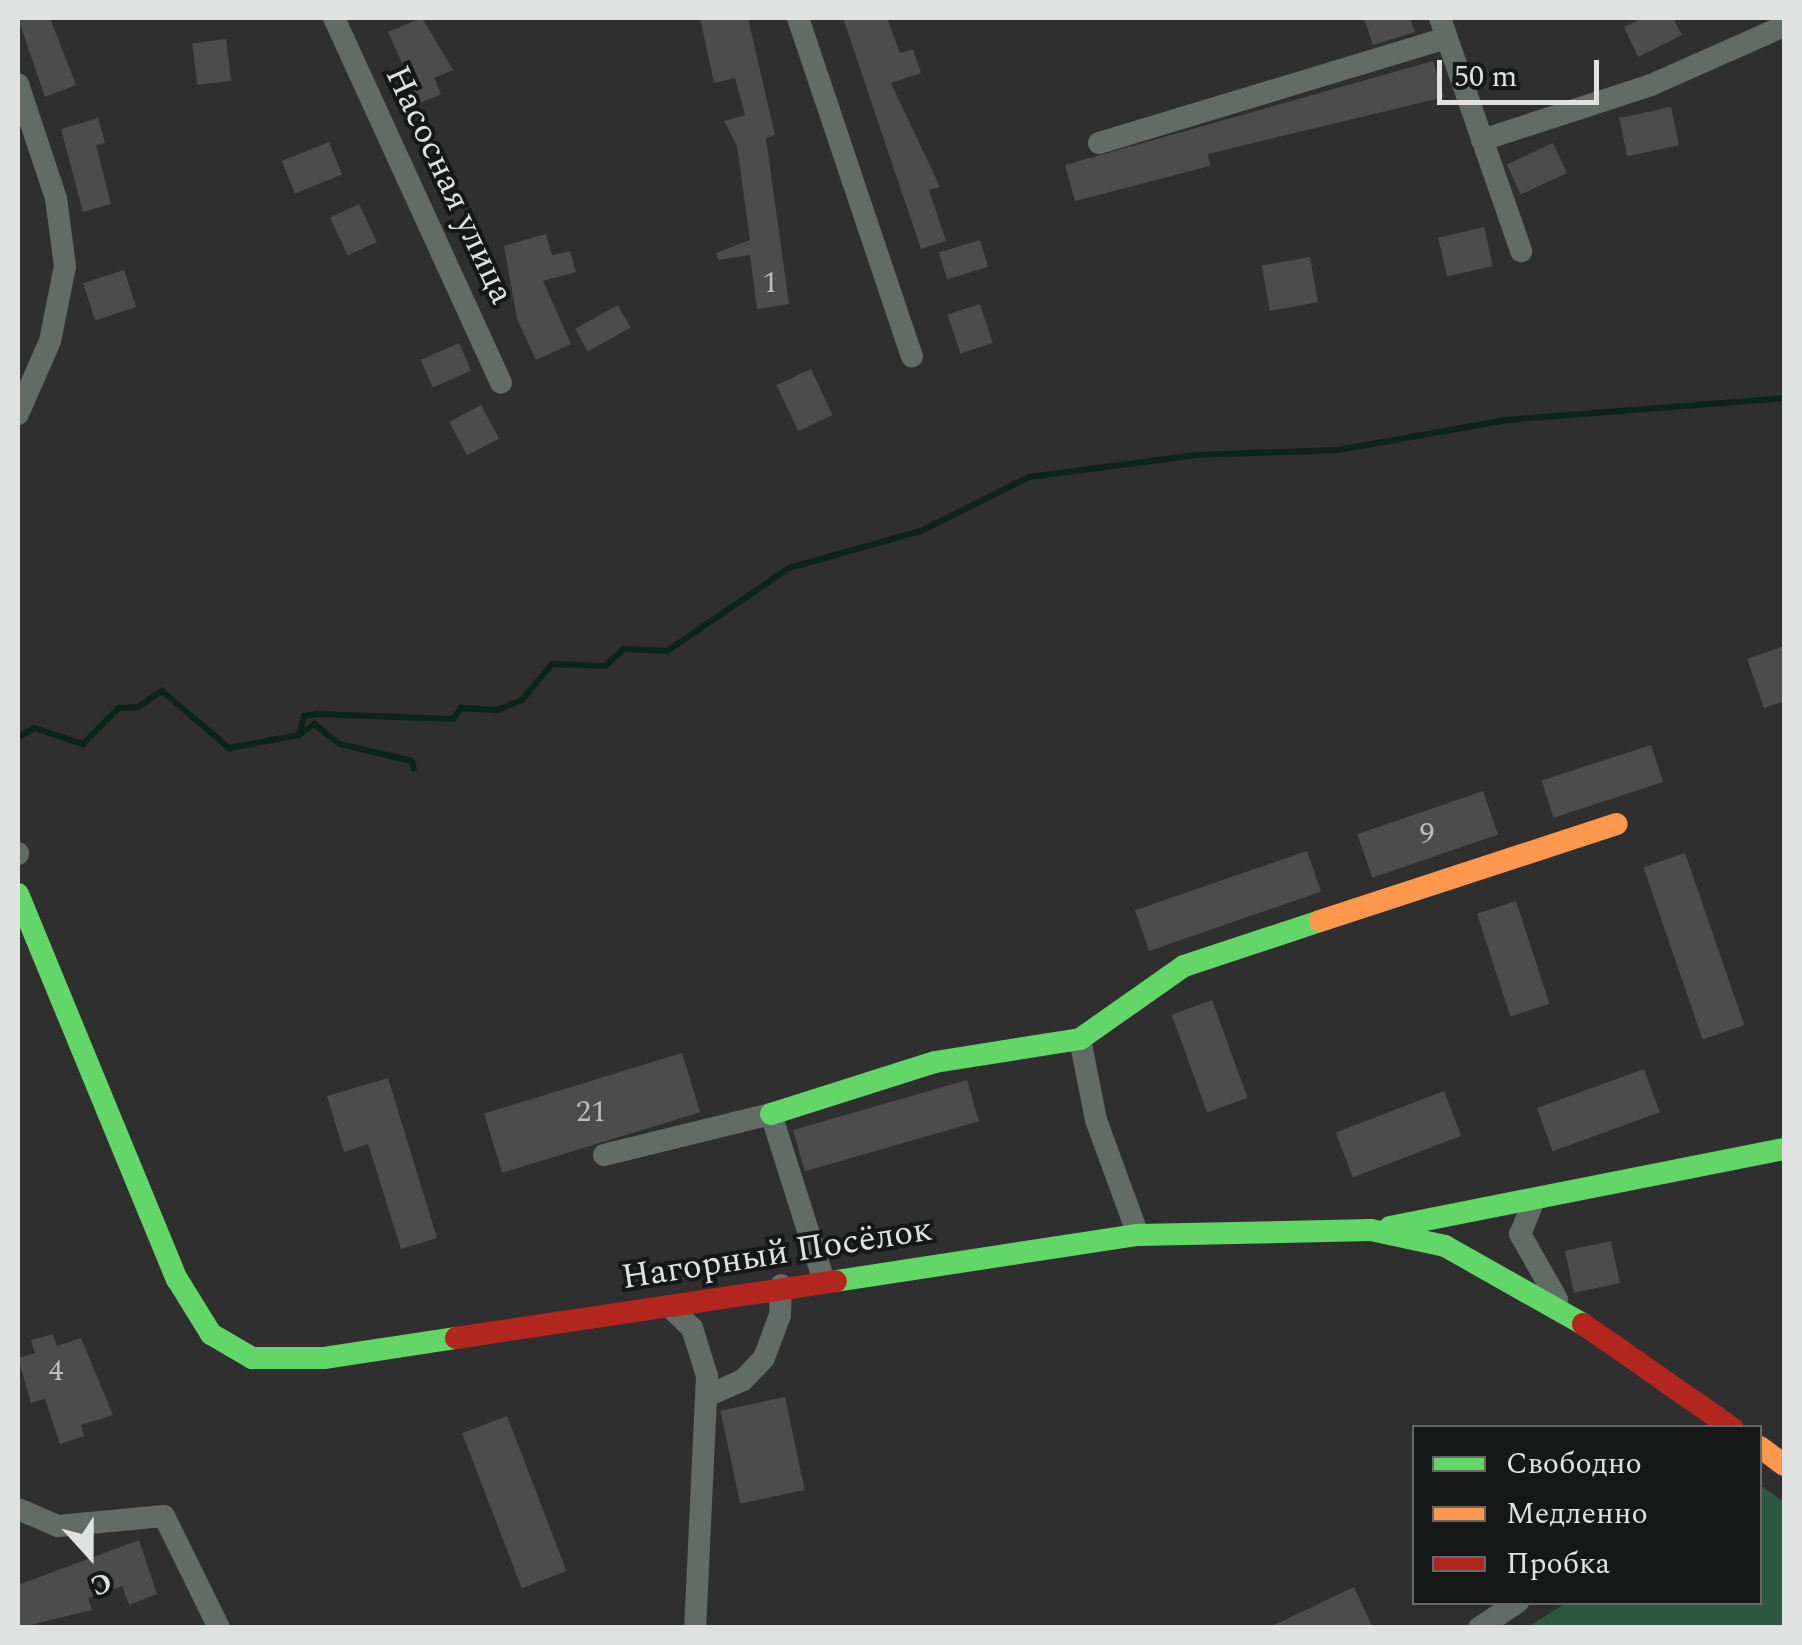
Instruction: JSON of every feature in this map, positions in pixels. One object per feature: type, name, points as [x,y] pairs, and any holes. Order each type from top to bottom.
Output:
[{"type":"street","name":"Насосная улица","points":[[334,18],[501,383]]},
{"type":"street","points":[[798,18],[912,356]]},
{"type":"street","points":[[1482,140],[1651,85],[1784,26]]},
{"type":"street","points":[[1100,142],[1443,28],[1521,250]]},
{"type":"street","points":[[18,84],[56,198],[65,266],[50,342],[18,414]]},
{"type":"street","points":[[604,1155],[771,1114],[934,1062],[1080,1040],[1184,966],[1617,824]]},
{"type":"street","name":"Нагорный Посёлок","points":[[18,894],[168,1260],[211,1334],[252,1358],[308,1360],[669,1306],[781,1285],[1138,1236],[1371,1230],[1445,1246],[1562,1306],[1727,1425]]},
{"type":"street","points":[[1080,1040],[1096,1120],[1138,1236]]},
{"type":"street","points":[[771,1114],[824,1281]]},
{"type":"street","points":[[1371,1230],[1784,1149]]},
{"type":"street","points":[[1534,1200],[1520,1234],[1562,1306]]},
{"type":"street","points":[[707,1396],[743,1380],[764,1358],[780,1315],[781,1285]]},
{"type":"street","points":[[669,1306],[700,1346],[707,1396],[695,1628]]},
{"type":"street","points":[[1762,1448],[1784,1464]]},
{"type":"street","points":[[18,1509],[58,1526],[164,1516],[219,1628]]},
{"type":"street","points":[[1479,1628],[1514,1605]]},
{"type":"green space","points":[[1762,1486],[1784,1502],[1784,1627],[1528,1627],[1563,1605],[1762,1605]]},
{"type":"building","points":[[18,18],[50,18],[76,85],[45,97]]},
{"type":"building","points":[[422,18],[453,70],[434,78],[441,94],[420,103],[388,32]]},
{"type":"building","points":[[700,18],[748,18],[775,135],[766,138],[789,304],[757,309],[750,255],[718,260],[716,253],[750,240],[737,146],[724,121],[745,115],[735,78],[714,83]]},
{"type":"building","points":[[843,18],[887,18],[900,53],[913,49],[921,73],[891,83],[940,187],[929,190],[946,241],[921,249]]},
{"type":"building","points":[[1364,18],[1410,18],[1415,32],[1373,45]]},
{"type":"building","points":[[1642,18],[1673,18],[1682,35],[1638,57],[1624,27]]},
{"type":"building","points":[[226,39],[231,81],[197,85],[192,43]]},
{"type":"building","points":[[1433,61],[1444,97],[1208,154],[1210,166],[1075,201],[1065,165]]},
{"type":"building","points":[[1671,107],[1679,145],[1627,156],[1619,118]]},
{"type":"building","points":[[98,118],[105,143],[96,145],[111,204],[83,212],[61,129]]},
{"type":"building","points":[[329,142],[342,174],[295,194],[282,161]]},
{"type":"building","points":[[1553,143],[1567,173],[1521,194],[1507,165]]},
{"type":"building","points":[[359,204],[377,242],[348,256],[330,218]]},
{"type":"building","points":[[1484,227],[1493,266],[1447,277],[1438,238]]},
{"type":"building","points":[[546,234],[552,255],[570,251],[576,272],[543,281],[571,344],[536,360],[517,319],[504,246]]},
{"type":"building","points":[[980,240],[988,267],[947,279],[939,253]]},
{"type":"building","points":[[1310,257],[1318,302],[1270,311],[1262,266]]},
{"type":"building","points":[[124,270],[136,307],[95,320],[83,283]]},
{"type":"building","points":[[980,304],[993,343],[960,353],[948,315]]},
{"type":"building","points":[[618,305],[631,328],[588,351],[575,329]]},
{"type":"building","points":[[459,343],[471,370],[433,387],[421,360]]},
{"type":"building","points":[[811,369],[833,415],[798,431],[777,385]]},
{"type":"building","points":[[481,405],[499,439],[467,455],[449,422]]},
{"type":"building","points":[[1784,646],[1784,701],[1764,708],[1747,659]]},
{"type":"building","points":[[1651,745],[1663,782],[1554,818],[1542,781]]},
{"type":"building","points":[[1483,791],[1498,834],[1372,878],[1357,834]]},
{"type":"building","points":[[1307,851],[1321,892],[1149,951],[1135,910]]},
{"type":"building","points":[[1685,853],[1744,1025],[1703,1039],[1643,867]]},
{"type":"building","points":[[1516,901],[1549,1004],[1510,1016],[1477,914]]},
{"type":"building","points":[[1212,1000],[1248,1098],[1207,1112],[1172,1015]]},
{"type":"building","points":[[682,1053],[700,1112],[502,1173],[484,1114]]},
{"type":"building","points":[[1644,1069],[1660,1112],[1553,1151],[1537,1108]]},
{"type":"building","points":[[388,1078],[437,1238],[401,1249],[368,1144],[344,1152],[327,1096]]},
{"type":"building","points":[[967,1080],[979,1121],[805,1171],[793,1130]]},
{"type":"building","points":[[1444,1091],[1461,1136],[1353,1177],[1336,1133]]},
{"type":"building","points":[[1611,1241],[1620,1283],[1574,1293],[1565,1251]]},
{"type":"building","points":[[53,1334],[57,1346],[81,1338],[113,1415],[81,1425],[84,1436],[60,1444],[45,1399],[31,1403],[18,1358],[35,1353],[31,1340]]},
{"type":"building","points":[[785,1397],[805,1490],[740,1504],[720,1411]]},
{"type":"building","points":[[507,1416],[566,1571],[522,1588],[462,1433]]},
{"type":"building","points":[[139,1540],[157,1594],[129,1605],[122,1586],[88,1598],[92,1610],[18,1628],[18,1585]]},
{"type":"building","points":[[1354,1587],[1373,1628],[1268,1628]]},
{"type":"waterway","points":[[18,737],[34,728],[83,744],[119,708],[138,707],[162,691],[229,748],[299,735],[304,716],[316,714],[453,719],[461,708],[497,710],[522,700],[552,664],[605,666],[624,649],[667,651],[789,568],[921,531],[1029,477],[1195,455],[1338,450],[1506,420],[1784,398]]},
{"type":"waterway","points":[[299,735],[314,724],[340,744],[412,761],[414,769]]},
{"type":"traffic: fast","points":[[18,894],[177,1279],[211,1334],[252,1358],[324,1358],[456,1338]]},
{"type":"traffic: fast","points":[[771,1114],[935,1062],[1080,1039],[1184,966],[1320,921]]},
{"type":"traffic: fast","points":[[1390,1227],[1784,1149]]},
{"type":"traffic: fast","points":[[836,1281],[1138,1235],[1371,1230],[1445,1246],[1583,1324]]},
{"type":"traffic: slow","points":[[1320,921],[1617,824]]},
{"type":"traffic: slow","points":[[1762,1448],[1784,1465]]},
{"type":"traffic: jam","points":[[456,1338],[836,1281]]},
{"type":"traffic: jam","points":[[1583,1324],[1728,1425]]}]
